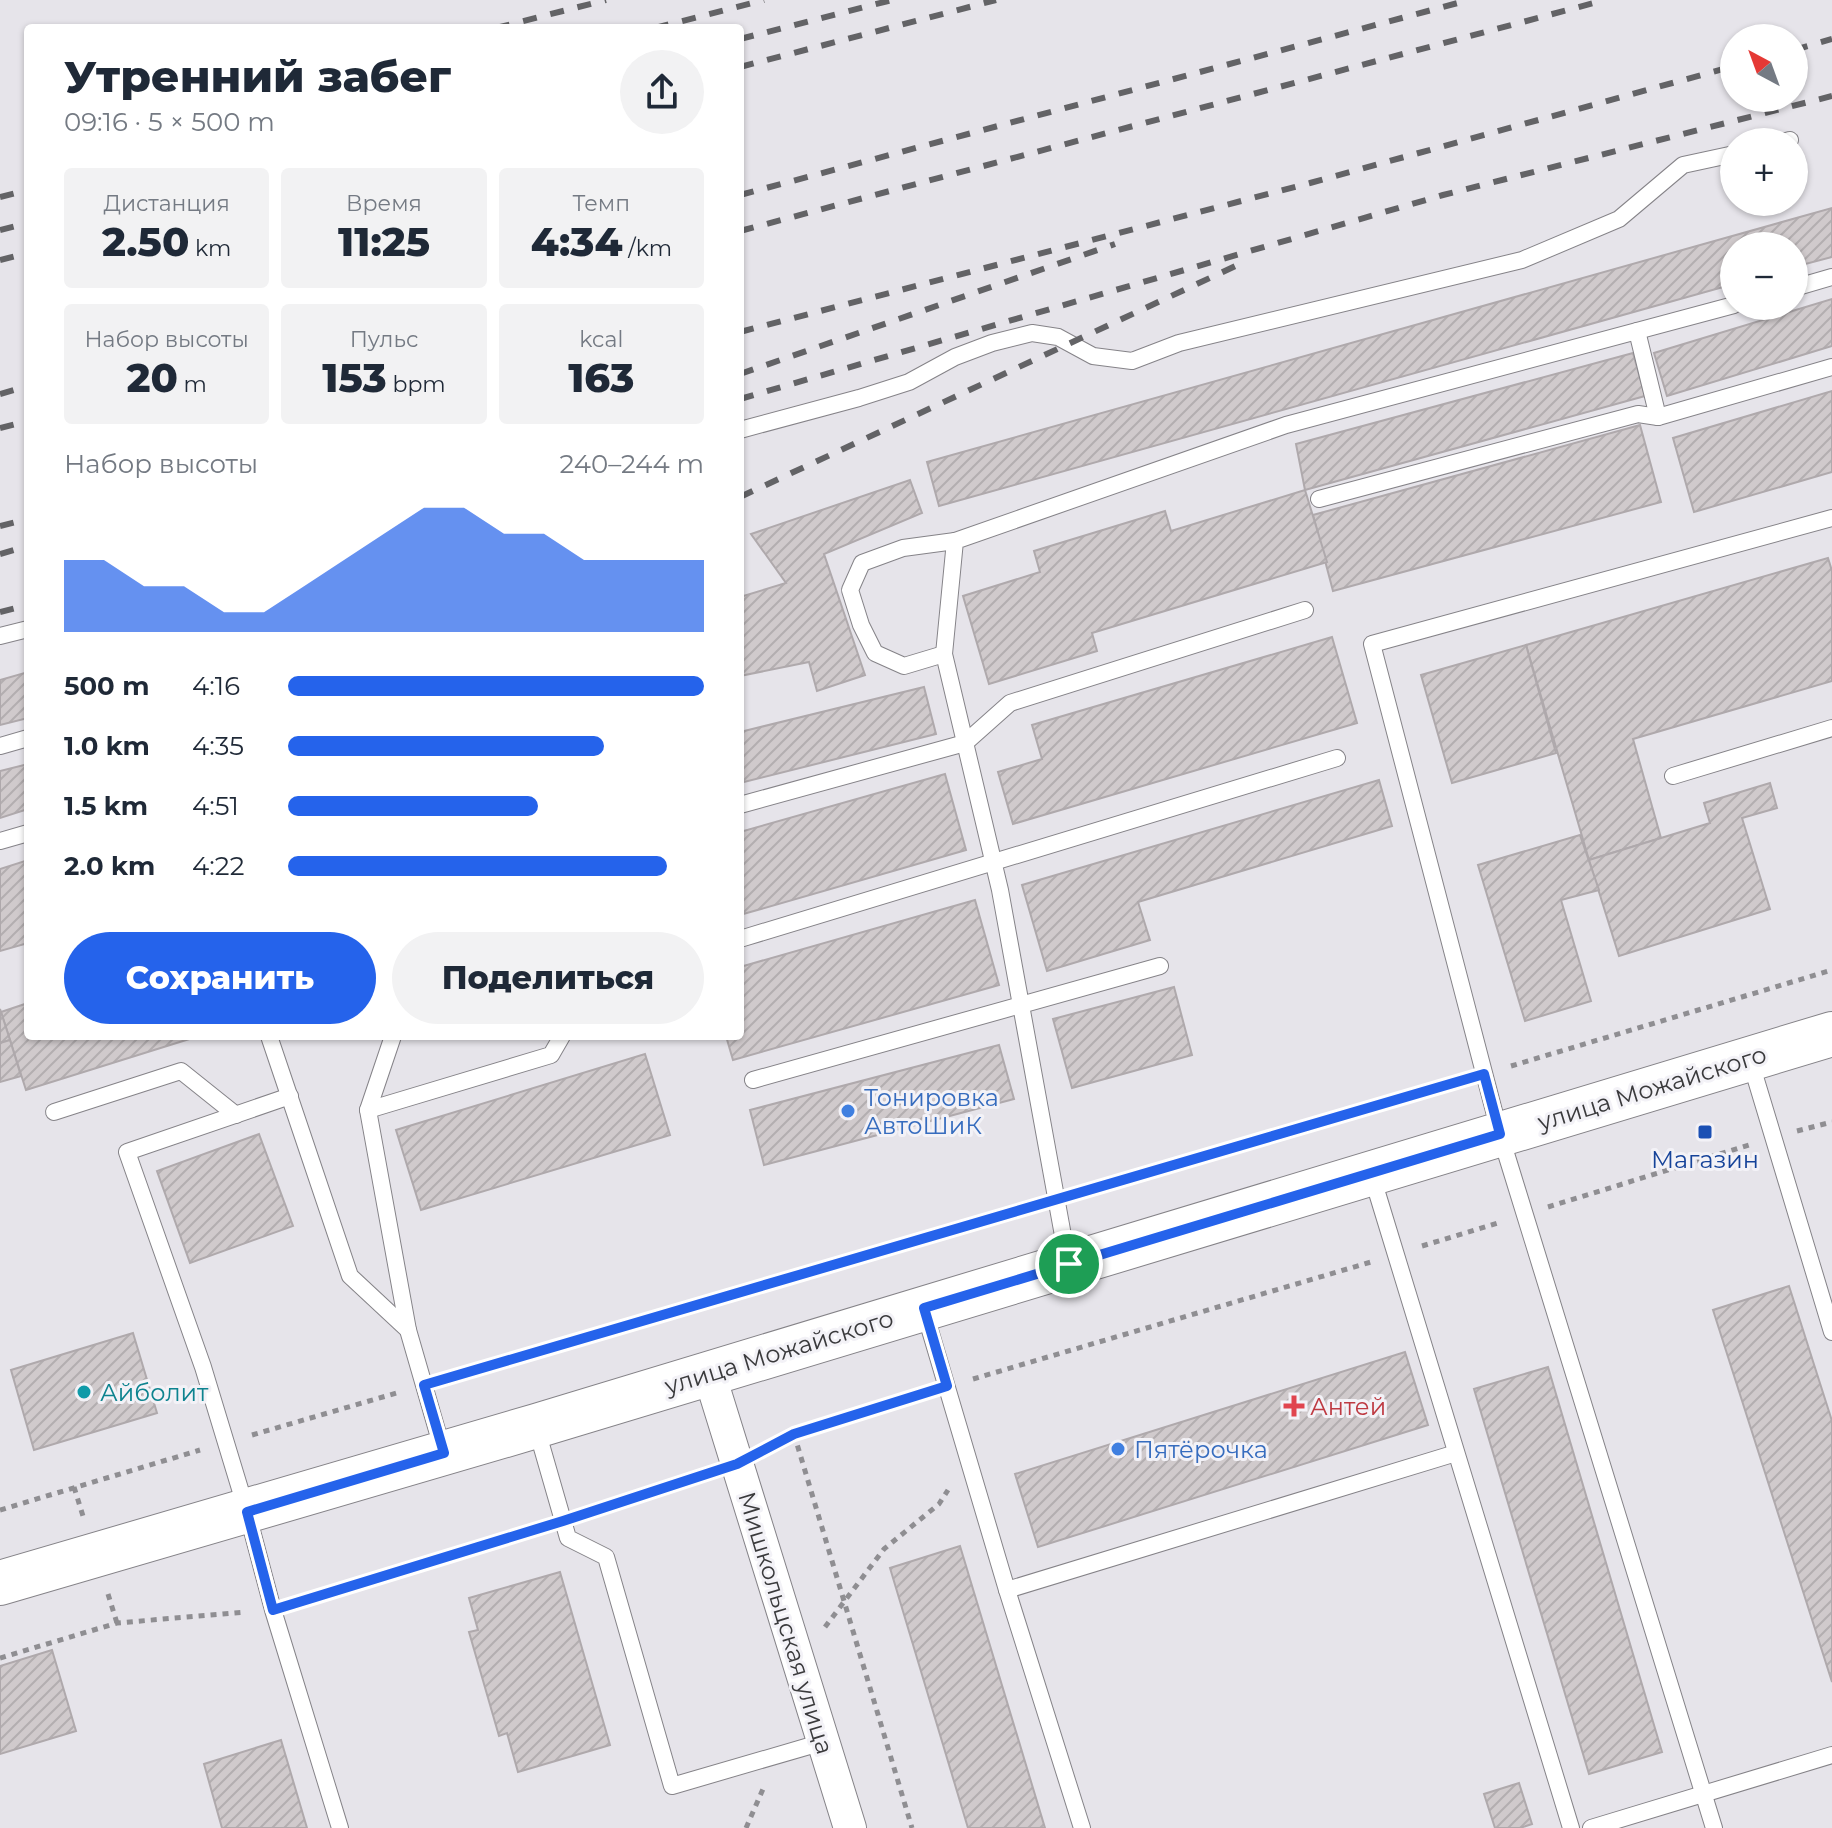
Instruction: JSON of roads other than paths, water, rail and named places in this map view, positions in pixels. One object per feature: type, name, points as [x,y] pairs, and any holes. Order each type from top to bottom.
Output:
[{"type":"main road","name":"улица Можайского","points":[[0,1583],[536,1426],[1832,1034]]},
{"type":"street","name":"Мишкольцская улица","points":[[709,1373],[850,1828]]},
{"type":"lane","points":[[744,429],[896,386],[955,357],[1032,333],[1058,337],[1093,356],[1132,361],[1179,343],[1522,260],[1619,219],[1683,165],[1720,157]]},
{"type":"lane","points":[[1808,284],[1832,277]]},
{"type":"lane","points":[[944,654],[904,666],[875,653],[861,625],[850,590],[862,563],[903,548],[955,541],[1286,425],[1720,309]]},
{"type":"lane","points":[[1637,331],[1658,417]]},
{"type":"lane","points":[[1319,499],[1638,414],[1658,417],[1832,367]]},
{"type":"lane","points":[[1714,1828],[1500,1134],[1372,644],[1832,518]]},
{"type":"lane","points":[[955,541],[944,654],[993,862],[1069,1264]]},
{"type":"lane","points":[[744,804],[965,743],[1010,703],[1305,610]]},
{"type":"lane","points":[[0,636],[24,630]]},
{"type":"lane","points":[[1673,776],[1832,728]]},
{"type":"lane","points":[[0,746],[24,739]]},
{"type":"lane","points":[[744,938],[1337,758]]},
{"type":"lane","points":[[0,841],[24,834]]},
{"type":"lane","points":[[753,1080],[1160,966]]},
{"type":"lane","points":[[270,1040],[350,1276],[408,1330]]},
{"type":"lane","points":[[392,1040],[368,1110],[408,1330],[444,1453]]},
{"type":"lane","points":[[368,1110],[551,1055],[560,1040]]},
{"type":"lane","points":[[1750,1059],[1832,1332]]},
{"type":"lane","points":[[54,1112],[181,1071],[236,1115]]},
{"type":"lane","points":[[290,1096],[127,1152],[203,1367],[340,1828]]},
{"type":"lane","points":[[1370,1172],[1571,1828]]},
{"type":"lane","points":[[924,1308],[1007,1590],[1082,1828]]},
{"type":"lane","points":[[536,1426],[568,1538],[606,1557],[672,1786],[823,1742]]},
{"type":"lane","points":[[1007,1590],[1456,1453]]},
{"type":"lane","points":[[1591,1828],[1832,1755]]},
{"type":"railway","points":[[512,24],[606,0]]},
{"type":"railway","points":[[671,24],[764,0]]},
{"type":"railway","points":[[744,38],[892,0]]},
{"type":"railway","points":[[744,66],[996,0]]},
{"type":"railway","points":[[744,194],[1469,0]]},
{"type":"railway","points":[[744,230],[1605,0]]},
{"type":"railway","points":[[1808,46],[1832,39]]},
{"type":"railway","points":[[744,331],[1310,183],[1720,70]]},
{"type":"railway","points":[[744,398],[1443,195],[1832,96]]},
{"type":"railway","points":[[0,197],[24,191]]},
{"type":"railway","points":[[0,230],[24,224]]},
{"type":"railway","points":[[744,373],[1115,244]]},
{"type":"railway","points":[[0,260],[24,254]]},
{"type":"railway","points":[[744,495],[1242,263]]},
{"type":"railway","points":[[0,394],[24,387]]},
{"type":"railway","points":[[0,428],[24,422]]},
{"type":"railway","points":[[0,526],[24,520]]},
{"type":"railway","points":[[0,554],[24,547]]},
{"type":"railway","points":[[0,612],[24,606]]},
{"type":"place","name":"Тонировка АвтоШиК","points":[[848,1111]]},
{"type":"place","name":"Магазин","points":[[1705,1132]]},
{"type":"place","name":"Айболит","points":[[84,1392]]},
{"type":"place","name":"Антей","points":[[1294,1406]]},
{"type":"place","name":"Пятёрочка","points":[[1118,1449]]}]
